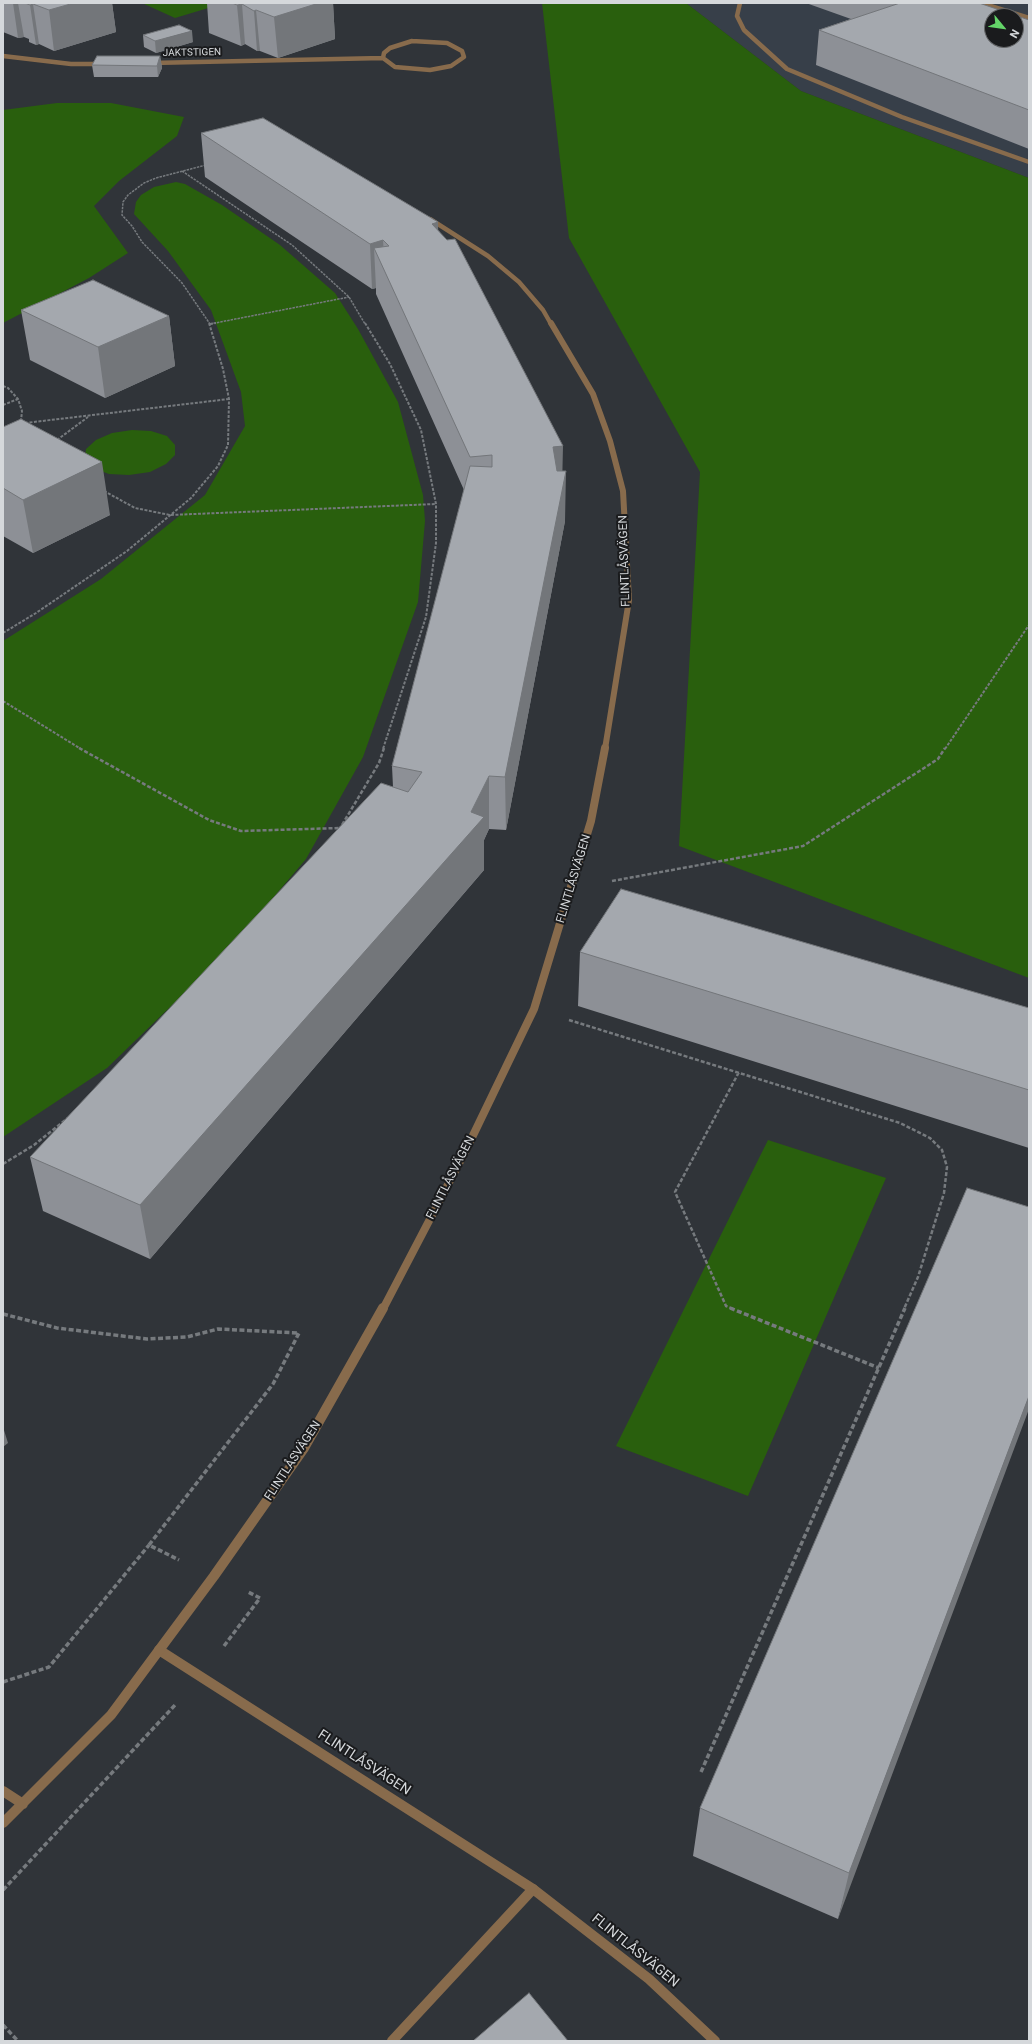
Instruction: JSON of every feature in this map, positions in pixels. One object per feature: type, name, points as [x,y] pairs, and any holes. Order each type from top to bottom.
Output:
[{"type":"street","points":[[740,3],[737,10],[737,16],[744,30],[787,69],[902,117],[1029,162]]},
{"type":"street","points":[[981,3],[1029,18]]},
{"type":"street","points":[[426,41],[442,42],[456,46],[462,51],[464,57],[451,66],[423,70],[394,67],[383,58],[384,53],[390,48],[399,44],[426,41]]},
{"type":"street","points":[[3,56],[71,64],[107,64]]},
{"type":"street","name":"JAKTSTIGEN","points":[[143,64],[383,58]]},
{"type":"street","name":"FLINTLÅSVÄGEN","points":[[3,1823],[111,1715],[214,1576],[304,1448],[371,1331],[462,1159],[534,1009],[570,888],[592,822],[614,699],[629,600],[623,491],[610,440],[593,394],[543,310],[519,282],[488,256],[420,213]]},
{"type":"street","name":"FLINTLÅSVÄGEN","points":[[159,1650],[532,1889],[649,1979],[715,2041]]},
{"type":"street","points":[[3,1791],[23,1804]]},
{"type":"street","points":[[392,2041],[532,1889]]},
{"type":"path","points":[[3,633],[36,613],[127,552],[191,498],[218,466],[228,445],[229,399],[223,369],[210,324],[182,283],[142,242],[132,226],[122,215],[123,202],[135,188],[156,178],[209,164]]},
{"type":"path","points":[[182,171],[292,245],[349,297],[390,364],[421,430],[436,504],[436,542],[426,617],[379,762],[337,835]]},
{"type":"path","points":[[210,324],[349,297]]},
{"type":"path","points":[[3,386],[8,388],[18,399],[22,411],[21,423],[229,399]]},
{"type":"path","points":[[3,405],[18,399]]},
{"type":"path","points":[[51,443],[70,432],[88,416]]},
{"type":"path","points":[[102,490],[135,508],[170,515],[436,504]]},
{"type":"path","points":[[570,888],[803,846],[938,760],[1029,625]]},
{"type":"path","points":[[3,701],[85,752],[184,804],[209,820],[241,831],[340,828]]},
{"type":"path","points":[[534,1009],[900,1123],[930,1138],[942,1150],[947,1167],[944,1193],[918,1277],[701,1772]]},
{"type":"path","points":[[739,1072],[675,1192],[726,1306],[879,1368]]},
{"type":"path","points":[[3,1164],[34,1145],[71,1115]]},
{"type":"path","points":[[3,1314],[57,1328],[147,1339],[187,1337],[218,1329],[299,1333]]},
{"type":"path","points":[[3,1682],[49,1667],[149,1545]]},
{"type":"path","points":[[3,2025],[18,2041]]},
{"type":"shaded area","points":[[686,3],[1029,3],[1029,178],[801,91]]},
{"type":"green space","points":[[142,3],[225,3],[175,18]]},
{"type":"green space","points":[[542,3],[686,3],[801,91],[1029,178],[1029,978],[679,846],[700,472],[569,238]]},
{"type":"green space","points":[[57,103],[111,103],[184,117],[177,136],[119,181],[94,206],[128,253],[89,278],[3,323],[3,110]]},
{"type":"green space","points":[[176,182],[185,184],[222,205],[280,245],[335,293],[358,329],[398,402],[423,495],[425,521],[418,602],[363,757],[306,859],[227,952],[107,1068],[3,1137],[3,641],[101,579],[205,495],[245,426],[241,392],[211,310],[168,251],[134,214],[136,202],[141,195],[154,187]]},
{"type":"green space","points":[[132,430],[151,431],[167,436],[175,445],[175,455],[166,464],[150,472],[129,475],[109,474],[93,468],[85,459],[86,449],[96,440],[112,433]]},
{"type":"green space","points":[[768,1140],[886,1178],[748,1496],[616,1446]]},
{"type":"building","points":[[25,3],[74,3],[49,10],[33,4],[30,5]]},
{"type":"building","points":[[232,3],[319,3],[274,17],[256,10],[254,11],[242,4],[237,5]]},
{"type":"building","points":[[900,3],[979,3],[994,8],[984,8],[984,48],[1024,48],[1024,18],[1029,20],[1029,110],[819,30]]},
{"type":"building","points":[[179,25],[192,31],[155,41],[143,35]]},
{"type":"building","points":[[97,56],[160,56],[157,66],[92,65]]},
{"type":"building","points":[[263,118],[438,222],[432,224],[447,240],[455,239],[563,446],[553,447],[557,471],[566,471],[505,777],[489,776],[471,812],[484,817],[140,1205],[30,1157],[381,783],[408,792],[422,772],[392,766],[470,466],[492,467],[492,455],[470,457],[374,248],[389,246],[383,240],[370,244],[201,133]]},
{"type":"building","points":[[93,280],[169,316],[98,347],[21,310]]},
{"type":"building","points":[[21,419],[102,462],[23,500],[3,488],[3,427]]},
{"type":"building","points":[[621,889],[1029,1008],[1029,1090],[580,952]]},
{"type":"building","points":[[967,1188],[1029,1207],[1029,1396],[849,1873],[700,1808]]},
{"type":"building","points":[[529,1993],[568,2041],[473,2041]]}]
